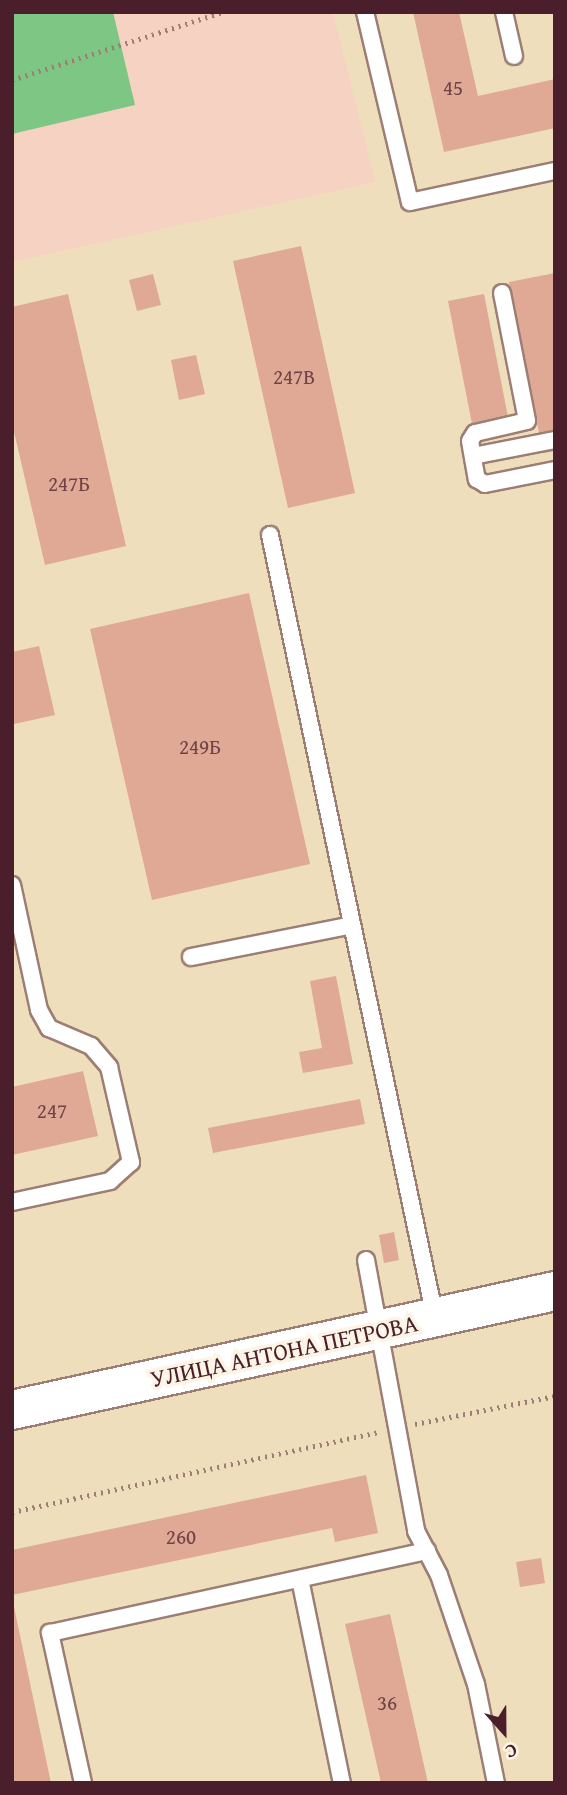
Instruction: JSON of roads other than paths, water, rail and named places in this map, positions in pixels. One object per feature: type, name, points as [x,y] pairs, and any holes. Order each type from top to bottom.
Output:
[{"type":"street","name":"УЛИЦА АНТОНА ПЕТРОВА","points":[[12,1410],[555,1291]]},
{"type":"lane","points":[[365,12],[410,202],[555,171]]},
{"type":"lane","points":[[504,12],[514,56]]},
{"type":"lane","points":[[502,293],[527,421],[475,433],[473,456],[485,484],[555,470]]},
{"type":"lane","points":[[473,456],[555,440]]},
{"type":"lane","points":[[270,535],[435,1318]]},
{"type":"lane","points":[[12,885],[39,1010],[49,1028],[91,1046],[108,1066],[131,1163],[110,1181],[12,1202]]},
{"type":"lane","points":[[191,957],[352,925]]},
{"type":"lane","points":[[366,1260],[415,1531],[427,1551],[476,1684],[496,1783]]},
{"type":"lane","points":[[83,1783],[50,1633],[427,1551]]},
{"type":"lane","points":[[300,1579],[342,1783]]}]
